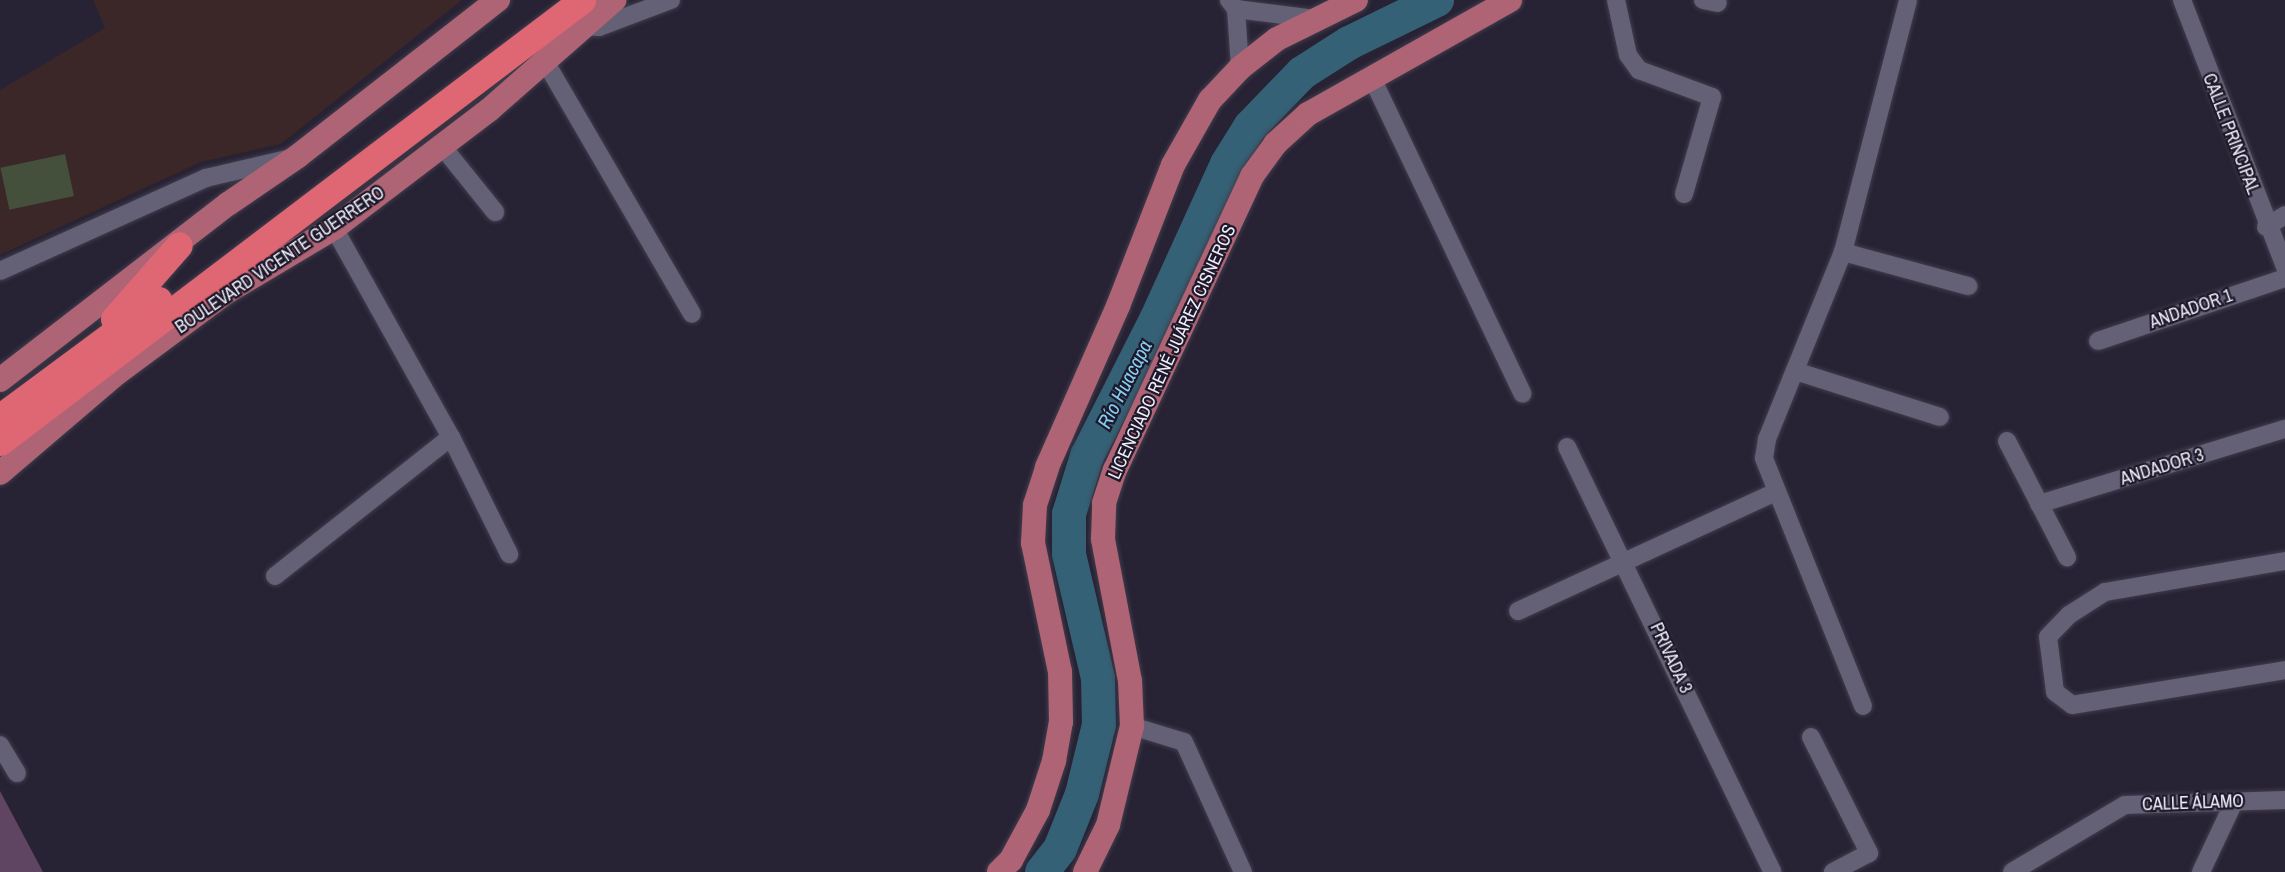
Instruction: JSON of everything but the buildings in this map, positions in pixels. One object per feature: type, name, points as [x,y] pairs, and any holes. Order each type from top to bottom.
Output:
[{"type":"highway","name":"BOULEVARD VICENTE GUERRERO","points":[[0,417],[325,177],[553,0]]},
{"type":"highway","name":"BOULEVARD VICENTE GUERRERO","points":[[0,442],[297,218],[581,13]]},
{"type":"highway","points":[[225,293],[297,218]]},
{"type":"highway","points":[[81,357],[179,245]]},
{"type":"main road","points":[[0,380],[179,245],[228,204],[298,156],[498,0]]},
{"type":"main road","name":"BOULEVARD VICENTE GUERRERO","points":[[0,472],[117,373],[225,293],[334,228],[442,146],[546,63],[581,13],[614,0]]},
{"type":"main road","points":[[999,872],[1011,860],[1038,810],[1054,761],[1061,722],[1060,672],[1034,543],[1035,505],[1047,467],[1118,306],[1173,165],[1210,100],[1240,68],[1277,39],[1356,0]]},
{"type":"main road","name":"LICENCIADO RENÉ JUÁREZ CISNEROS","points":[[1088,870],[1108,825],[1131,726],[1130,681],[1103,539],[1104,503],[1115,470],[1252,176],[1275,144],[1308,114],[1371,76],[1510,0]]},
{"type":"street","points":[[581,13],[599,27],[671,0]]},
{"type":"street","points":[[1616,0],[1628,55],[1639,70],[1712,97],[1684,194]]},
{"type":"street","points":[[1863,706],[1775,492],[1764,458],[1795,372],[1843,252],[1908,0]]},
{"type":"street","name":"CALLE PRINCIPAL","points":[[2182,0],[2266,227],[2285,267]]},
{"type":"street","points":[[1240,68],[1232,4],[1315,19]]},
{"type":"street","points":[[546,63],[692,314]]},
{"type":"street","points":[[1371,76],[1522,394]]},
{"type":"street","points":[[442,146],[495,212]]},
{"type":"street","points":[[0,271],[206,178],[298,156]]},
{"type":"street","points":[[206,178],[220,183],[228,204]]},
{"type":"street","points":[[2266,227],[2285,215]]},
{"type":"street","points":[[334,228],[451,437],[509,554]]},
{"type":"street","points":[[1843,252],[1968,286]]},
{"type":"street","name":"ANDADOR 1","points":[[2098,341],[2285,278]]},
{"type":"street","points":[[1795,372],[1940,417]]},
{"type":"street","name":"ANDADOR 3","points":[[2039,504],[2285,429]]},
{"type":"street","points":[[275,576],[451,437]]},
{"type":"street","points":[[2007,441],[2067,557]]},
{"type":"street","name":"PRIVADA 3","points":[[1567,447],[1625,560],[1772,872]]},
{"type":"street","points":[[1518,611],[1775,492]]},
{"type":"street","points":[[2285,561],[2105,592],[2068,615],[2048,637],[2055,692],[2072,705],[2285,670]]},
{"type":"street","points":[[1131,726],[1184,742],[1243,872]]},
{"type":"street","points":[[1811,737],[1869,854],[1833,872]]},
{"type":"street","points":[[0,746],[17,773]]},
{"type":"street","name":"CALLE ÁLAMO","points":[[2012,872],[2126,805],[2285,800]]},
{"type":"street","points":[[2201,872],[2234,801]]},
{"type":"shaded area","points":[[93,0],[462,0],[281,144],[201,162],[0,255],[0,90],[105,28]]},
{"type":"green space","points":[[65,154],[74,196],[9,210],[0,168]]},
{"type":"waterway","name":"Río Huacapa","points":[[1042,872],[1060,849],[1082,794],[1099,725],[1098,678],[1069,554],[1069,514],[1087,456],[1156,320],[1227,164],[1250,127],[1302,73],[1349,43],[1437,0]]}]
